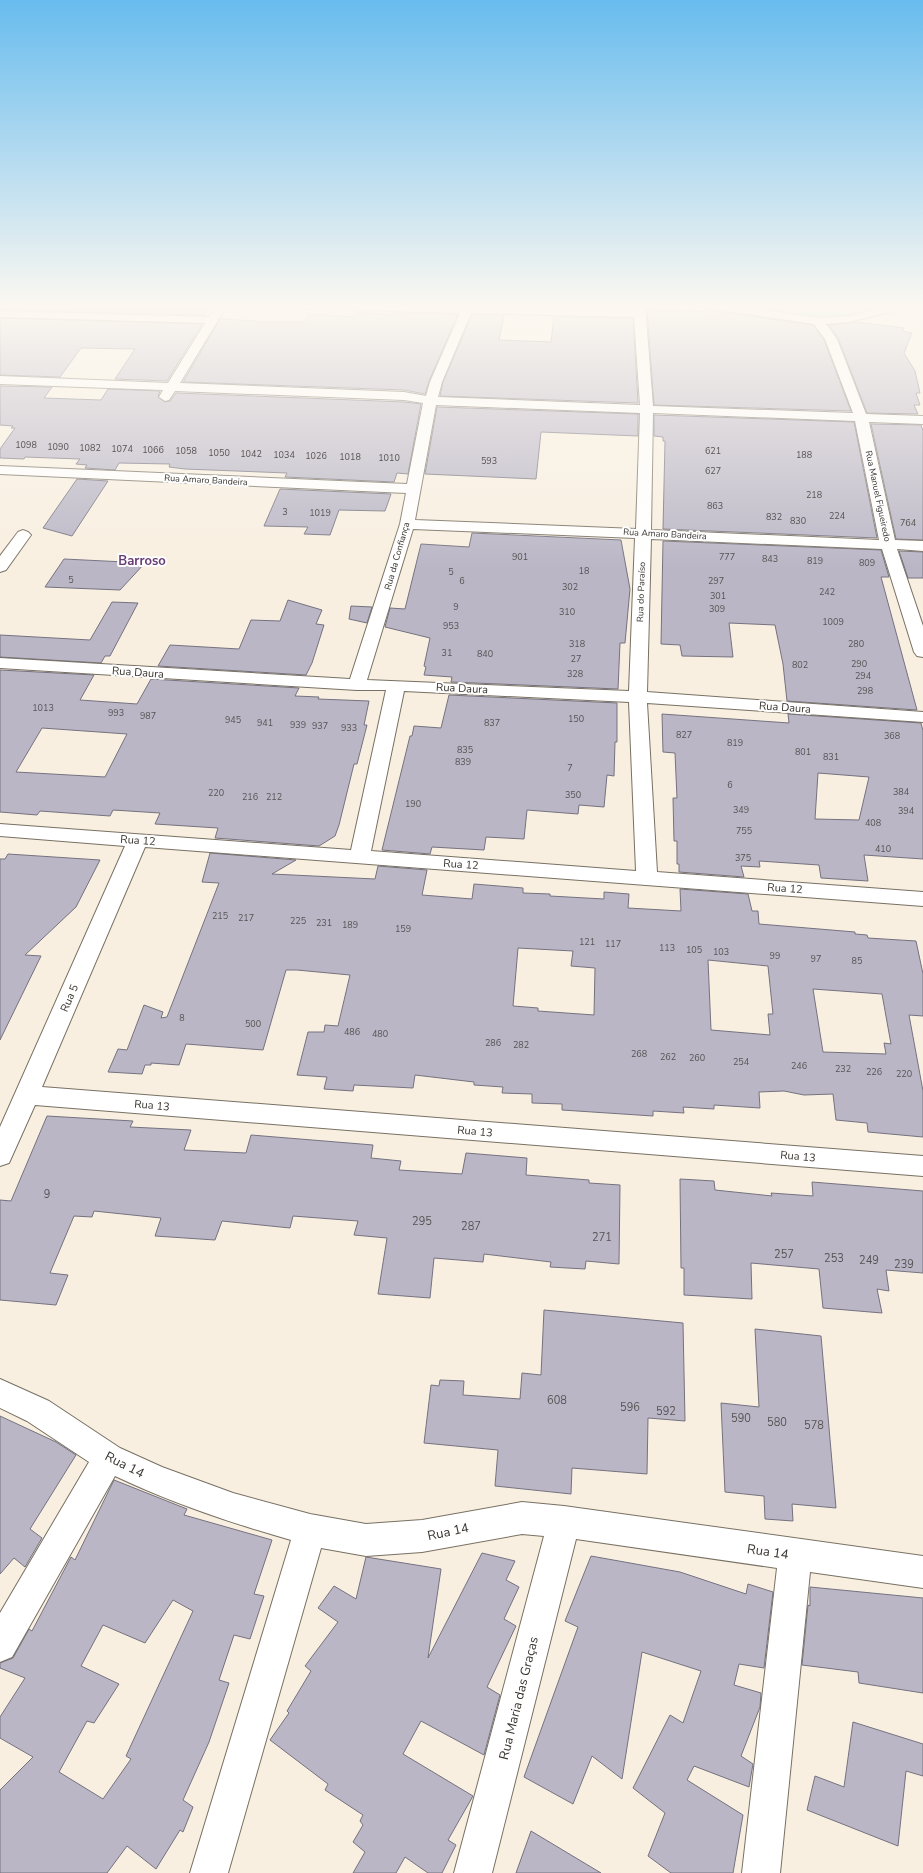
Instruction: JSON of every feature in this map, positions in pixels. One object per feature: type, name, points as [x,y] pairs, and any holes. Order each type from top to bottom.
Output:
[{"type":"street","points":[[176,392],[385,404],[412,404],[432,401],[923,420]]},
{"type":"street","name":"Rua da Confiança","points":[[358,685],[407,524],[412,489],[428,409],[434,392]]},
{"type":"street","name":"Rua do Paraíso","points":[[647,392],[648,409],[638,697],[647,878]]},
{"type":"street","name":"Rua Manuel Figueiredo","points":[[852,392],[861,417],[888,544],[923,652]]},
{"type":"street","name":"Rua Amaro Bandeira","points":[[0,470],[412,489]]},
{"type":"street","name":"Rua Amaro Bandeira","points":[[407,524],[643,532],[923,546]]},
{"type":"street","points":[[0,567],[23,535]]},
{"type":"street","name":"Rua Daura","points":[[0,663],[358,685],[396,685],[638,697],[923,716]]},
{"type":"street","points":[[360,857],[396,685]]},
{"type":"street","name":"Rua 12","points":[[0,830],[923,899]]},
{"type":"street","name":"Rua 5","points":[[0,1156],[28,1095],[138,840]]},
{"type":"street","name":"Rua 13","points":[[28,1095],[923,1166]]},
{"type":"street","name":"Rua 14","points":[[0,1393],[38,1412],[109,1458],[155,1479],[233,1508],[310,1530],[366,1540],[422,1536],[522,1518],[564,1522],[923,1572]]},
{"type":"street","points":[[0,1645],[109,1458]]},
{"type":"street","name":"Rua Maria das Graças","points":[[473,1873],[564,1522]]},
{"type":"street","points":[[210,1873],[310,1530]]},
{"type":"street","points":[[761,1873],[795,1555]]},
{"type":"building","points":[[0,392],[48,392],[44,398],[101,400],[106,392],[160,392],[158,397],[165,402],[170,401],[176,393],[404,402],[421,404],[408,474],[397,473],[394,482],[285,477],[287,473],[185,469],[169,467],[170,464],[119,463],[115,470],[85,468],[87,465],[76,464],[80,459],[25,457],[24,459],[0,458],[0,449],[15,428],[11,428],[13,426],[0,425]]},
{"type":"building","points":[[441,392],[637,392],[638,403],[440,396]]},
{"type":"building","points":[[653,392],[844,392],[851,411],[654,405]]},
{"type":"building","points":[[859,392],[920,392],[916,393],[920,405],[914,405],[918,414],[867,413]]},
{"type":"building","points":[[437,407],[638,414],[638,436],[541,432],[536,479],[425,474]]},
{"type":"building","points":[[654,415],[854,422],[877,538],[663,529],[665,441],[663,441],[663,437],[654,436]]},
{"type":"building","points":[[871,424],[921,425],[923,431],[923,540],[896,539]]},
{"type":"building","points":[[77,479],[108,481],[72,536],[43,528]]},
{"type":"building","points":[[280,489],[391,494],[385,511],[339,510],[330,535],[304,534],[308,527],[264,526]]},
{"type":"building","points":[[472,533],[621,540],[630,589],[625,643],[620,643],[618,689],[451,682],[452,677],[424,675],[426,667],[424,666],[430,638],[385,627],[390,608],[405,609],[421,544],[469,547]]},
{"type":"building","points":[[663,541],[881,550],[889,577],[881,577],[917,710],[787,701],[783,664],[775,625],[729,623],[733,657],[682,656],[680,645],[661,644]]},
{"type":"building","points":[[899,551],[923,552],[923,578],[908,578]]},
{"type":"building","points":[[64,559],[145,563],[120,590],[45,587]]},
{"type":"building","points":[[288,600],[322,610],[316,624],[324,625],[312,663],[306,675],[158,666],[170,645],[239,649],[251,620],[280,621]]},
{"type":"building","points":[[112,602],[138,603],[110,656],[105,656],[101,663],[0,657],[0,635],[90,640]]},
{"type":"building","points":[[351,606],[372,607],[367,623],[349,619]]},
{"type":"building","points":[[0,670],[94,675],[80,700],[137,704],[151,679],[299,688],[295,696],[319,697],[318,699],[369,701],[364,725],[367,725],[357,764],[354,764],[339,825],[335,836],[319,846],[215,838],[218,828],[155,824],[160,813],[113,810],[110,816],[40,811],[37,815],[0,812]],"holes":[[[42,728],[127,734],[105,777],[16,772]]]},
{"type":"building","points":[[449,695],[617,703],[617,742],[615,742],[614,776],[607,775],[604,807],[579,805],[578,814],[527,810],[524,839],[486,837],[484,850],[432,847],[430,854],[382,850],[410,736],[412,736],[414,726],[441,728]]},
{"type":"building","points":[[662,714],[789,723],[788,714],[921,723],[923,731],[923,859],[864,855],[868,881],[821,878],[819,865],[759,861],[760,867],[741,866],[744,877],[679,872],[679,864],[677,864],[677,841],[674,841],[673,798],[677,798],[675,753],[663,752]],"holes":[[[818,773],[869,777],[859,820],[815,819]]]},
{"type":"building","points":[[210,853],[296,860],[272,874],[375,879],[378,866],[427,870],[422,895],[472,899],[474,884],[523,888],[523,893],[550,894],[550,896],[604,899],[604,892],[629,894],[628,908],[681,911],[680,889],[748,894],[752,911],[758,911],[759,924],[855,932],[855,934],[867,935],[868,938],[916,941],[923,974],[923,1016],[909,1015],[923,1091],[923,1137],[868,1132],[867,1123],[836,1120],[833,1094],[804,1095],[784,1091],[759,1092],[760,1108],[714,1105],[714,1109],[683,1107],[684,1113],[653,1111],[653,1116],[562,1110],[562,1104],[532,1103],[532,1094],[502,1093],[503,1087],[474,1085],[474,1082],[415,1075],[413,1088],[354,1085],[353,1091],[324,1089],[327,1077],[297,1075],[308,1032],[324,1032],[325,1025],[338,1026],[350,975],[297,970],[286,970],[263,1050],[186,1044],[179,1065],[151,1063],[151,1065],[145,1065],[142,1074],[108,1072],[118,1049],[127,1050],[144,1005],[163,1012],[161,1018],[167,1017],[219,883],[202,882]],"holes":[[[518,948],[573,951],[571,966],[595,968],[594,1015],[538,1011],[538,1008],[513,1006]],[[708,960],[768,966],[773,1014],[768,1014],[770,1035],[711,1030]],[[813,989],[882,994],[891,1044],[884,1043],[886,1054],[823,1052]]]},
{"type":"building","points":[[8,854],[100,860],[76,907],[25,955],[41,956],[0,1040],[0,859],[5,859]]},
{"type":"building","points":[[47,1116],[133,1121],[130,1127],[191,1130],[184,1150],[246,1153],[251,1135],[373,1145],[371,1158],[401,1161],[399,1170],[462,1174],[466,1153],[527,1158],[526,1175],[589,1180],[589,1183],[620,1185],[619,1264],[586,1261],[585,1269],[550,1267],[551,1262],[484,1254],[483,1262],[434,1258],[430,1298],[378,1294],[387,1238],[354,1235],[358,1221],[293,1216],[290,1228],[222,1221],[215,1240],[155,1236],[161,1218],[94,1211],[92,1217],[74,1216],[50,1273],[68,1275],[56,1305],[0,1300],[0,1200],[11,1201]]},
{"type":"building","points":[[680,1179],[714,1181],[715,1190],[772,1196],[771,1193],[813,1196],[812,1182],[923,1191],[923,1273],[886,1270],[889,1291],[877,1289],[882,1313],[823,1308],[819,1269],[751,1263],[752,1299],[684,1295],[684,1268],[681,1268]]},
{"type":"building","points":[[544,1310],[683,1323],[685,1421],[648,1418],[647,1474],[572,1468],[571,1494],[495,1486],[498,1450],[424,1443],[431,1385],[439,1386],[440,1380],[464,1381],[463,1395],[520,1399],[522,1373],[541,1375]]},
{"type":"building","points":[[755,1329],[821,1336],[836,1508],[792,1504],[793,1521],[765,1519],[764,1496],[725,1492],[721,1403],[759,1407]]},
{"type":"building","points":[[0,1416],[56,1442],[76,1455],[30,1529],[42,1538],[25,1567],[14,1558],[0,1574]]},
{"type":"building","points":[[114,1480],[187,1509],[184,1515],[272,1540],[254,1594],[264,1596],[250,1639],[234,1635],[219,1680],[229,1683],[209,1742],[183,1800],[193,1807],[183,1832],[180,1830],[156,1869],[127,1846],[107,1873],[0,1873],[0,1790],[33,1757],[0,1738],[0,1717],[25,1678],[0,1668],[0,1663],[13,1658],[29,1629],[32,1631],[71,1557],[75,1560]],"holes":[[[173,1600],[193,1611],[126,1756],[131,1759],[103,1799],[59,1772],[87,1721],[94,1723],[119,1684],[81,1666],[103,1625],[145,1643]]]},
{"type":"building","points":[[482,1553],[515,1561],[506,1580],[519,1587],[504,1619],[516,1626],[487,1687],[500,1695],[484,1755],[421,1721],[403,1754],[473,1796],[448,1840],[456,1845],[442,1873],[428,1873],[405,1857],[396,1873],[353,1873],[365,1852],[353,1842],[363,1825],[360,1821],[363,1815],[325,1790],[328,1784],[270,1740],[289,1713],[287,1711],[311,1671],[305,1666],[338,1622],[318,1608],[334,1586],[356,1599],[366,1557],[441,1569],[428,1658]]},
{"type":"building","points":[[591,1556],[680,1572],[746,1594],[748,1584],[773,1592],[764,1668],[739,1664],[734,1685],[761,1693],[760,1707],[741,1756],[753,1764],[749,1787],[694,1766],[687,1780],[743,1815],[733,1873],[671,1873],[648,1856],[665,1813],[633,1788],[670,1715],[683,1723],[701,1671],[642,1652],[622,1779],[592,1756],[573,1804],[524,1777],[578,1627],[565,1621]]},
{"type":"building","points":[[810,1587],[923,1598],[923,1693],[859,1683],[858,1672],[802,1665],[808,1605],[810,1606]]},
{"type":"building","points":[[853,1722],[923,1744],[923,1776],[906,1771],[898,1846],[807,1810],[815,1776],[844,1787]]},
{"type":"building","points":[[531,1831],[601,1873],[516,1873]]},
{"type":"district","name":"Barroso","points":[[142,560]]}]
